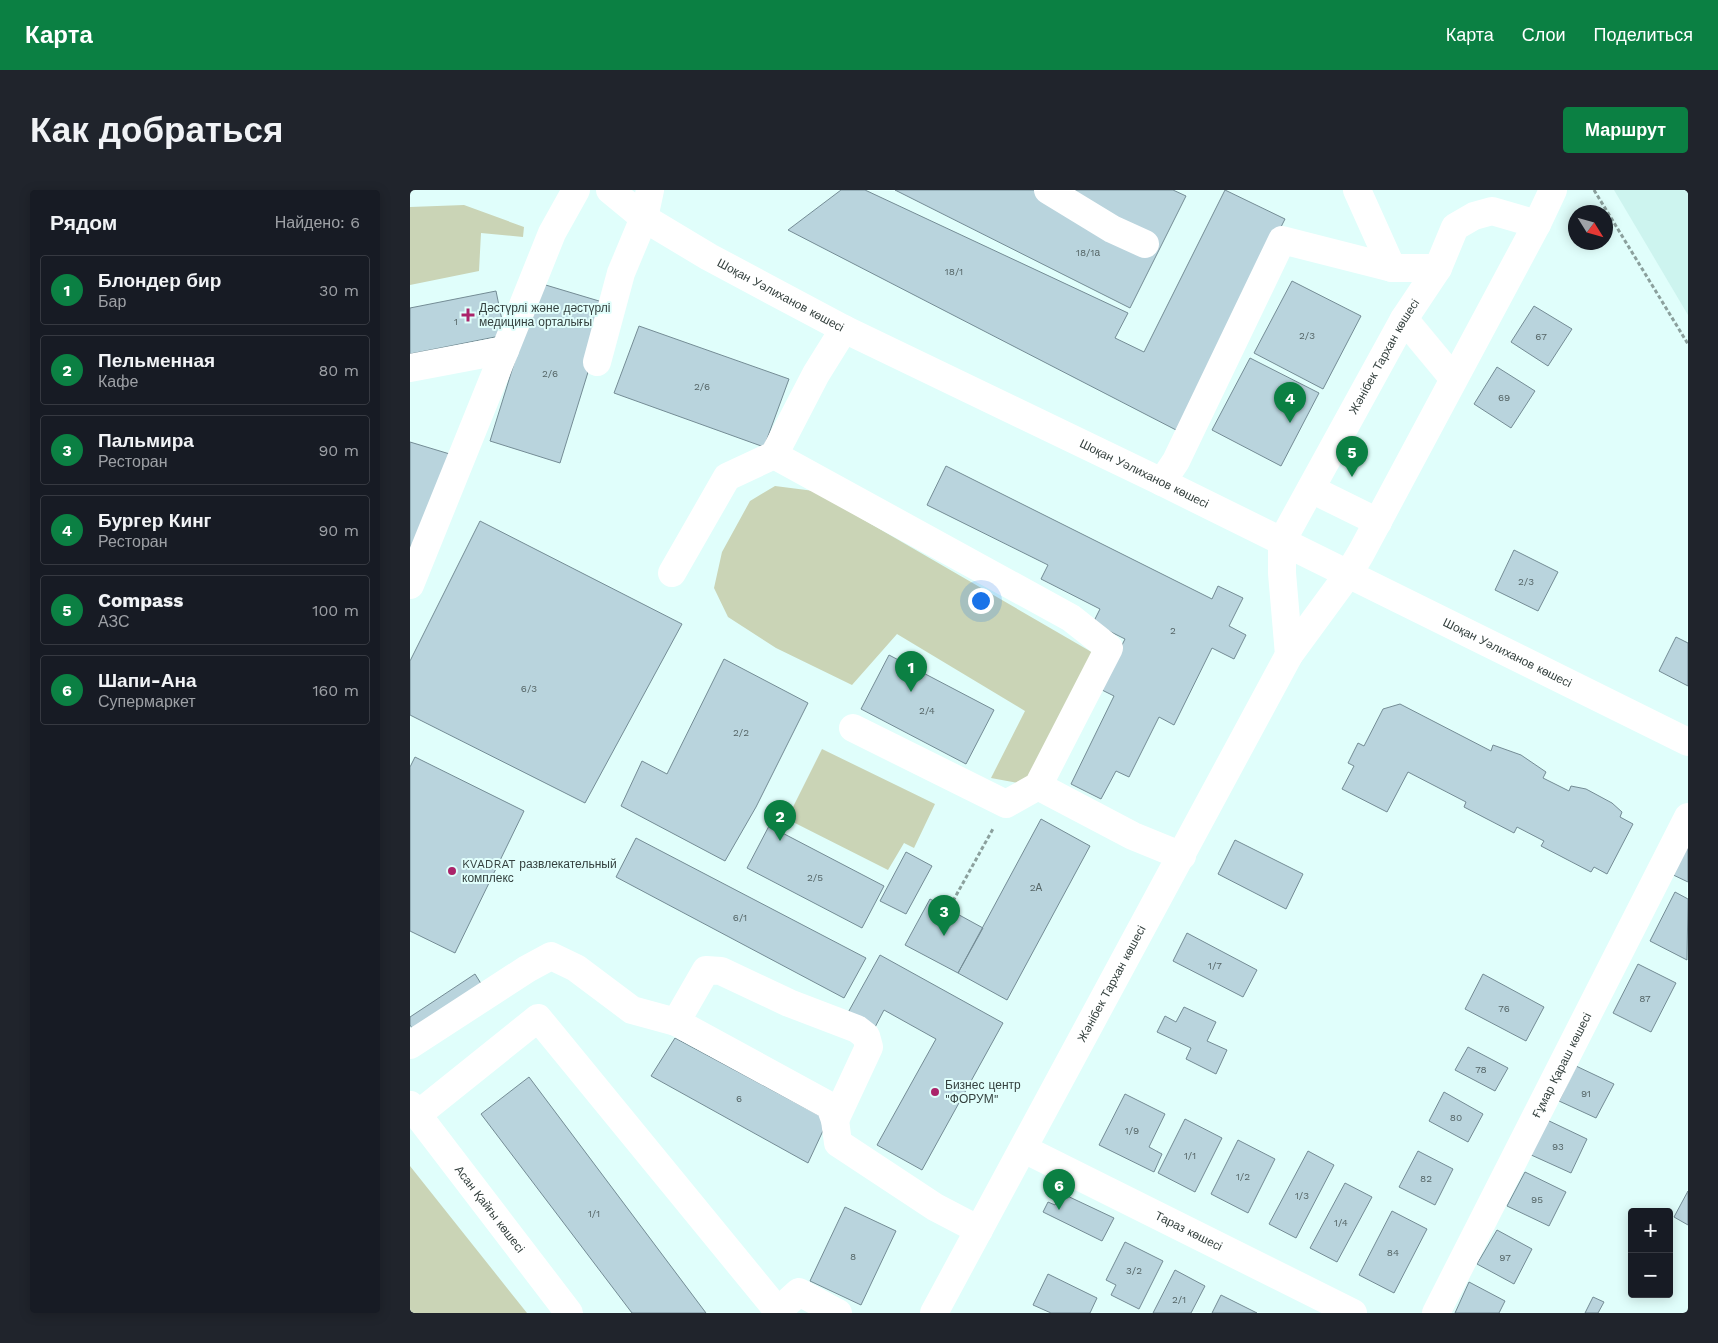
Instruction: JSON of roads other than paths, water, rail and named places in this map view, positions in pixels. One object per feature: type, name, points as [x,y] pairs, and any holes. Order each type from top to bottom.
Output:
[{"type":"street","points":[[410,585],[552,233],[576,190]]},
{"type":"street","name":"Шоқан Уәлиханов көшесі","points":[[610,190],[644,218],[709,257],[844,329],[1162,482],[1688,742]]},
{"type":"street","points":[[598,362],[621,273],[644,218],[650,190]]},
{"type":"street","points":[[1048,190],[1112,229],[1146,244]]},
{"type":"street","points":[[1357,190],[1392,268]]},
{"type":"street","name":"Жәнібек Тархан көшесі","points":[[934,1313],[1289,655],[1349,574],[1378,522],[1453,378],[1537,224],[1553,190]]},
{"type":"street","name":"Жәнібек Тархан көшесі","points":[[1289,655],[1282,574],[1282,542],[1404,319],[1438,268],[1455,227],[1474,216],[1492,211],[1537,224]]},
{"type":"street","points":[[1162,482],[1176,461],[1282,240],[1392,268],[1438,268]]},
{"type":"street","points":[[1404,319],[1453,378]]},
{"type":"street","points":[[672,573],[727,477],[774,455],[816,374],[844,329]]},
{"type":"street","points":[[410,368],[505,350]]},
{"type":"street","points":[[774,455],[1071,618],[1109,648],[1038,786],[1006,804],[853,728]]},
{"type":"street","points":[[1311,489],[1378,522]]},
{"type":"street","points":[[1038,786],[1133,836],[1182,856]]},
{"type":"street","name":"Ғұмар Қараш көшесі","points":[[1436,1313],[1688,817]]},
{"type":"street","points":[[410,1045],[527,969],[551,956],[576,968],[632,1010],[676,1022],[830,1106],[835,1120],[838,1143],[935,1207],[980,1230]]},
{"type":"street","points":[[676,1022],[706,970],[721,971],[789,1003],[857,1029],[866,1036],[869,1046],[835,1120]]},
{"type":"street","points":[[413,1110],[538,1018],[778,1312],[799,1292],[838,1313]]},
{"type":"street","name":"Асан Қайғы көшесі","points":[[413,1110],[570,1313]]},
{"type":"street","name":"Тараз көшесі","points":[[1024,1149],[1353,1313]]},
{"type":"place","name":"Дәстүрлі және дәстүрлі медицина орталығы","points":[[468,315]]},
{"type":"place","name":"Бургер Кинг","points":[[1290,423]]},
{"type":"place","name":"Compass","points":[[1352,477]]},
{"type":"place","name":"Блондер бир","points":[[911,692]]},
{"type":"place","name":"Пельменная","points":[[780,841]]},
{"type":"place","name":"KVADRAT развлекательный комплекс","points":[[452,871]]},
{"type":"place","name":"Пальмира","points":[[944,936]]},
{"type":"place","name":"Бизнес центр \"ФОРУМ\"","points":[[935,1092]]},
{"type":"place","name":"Шапи-Ана","points":[[1059,1210]]}]
